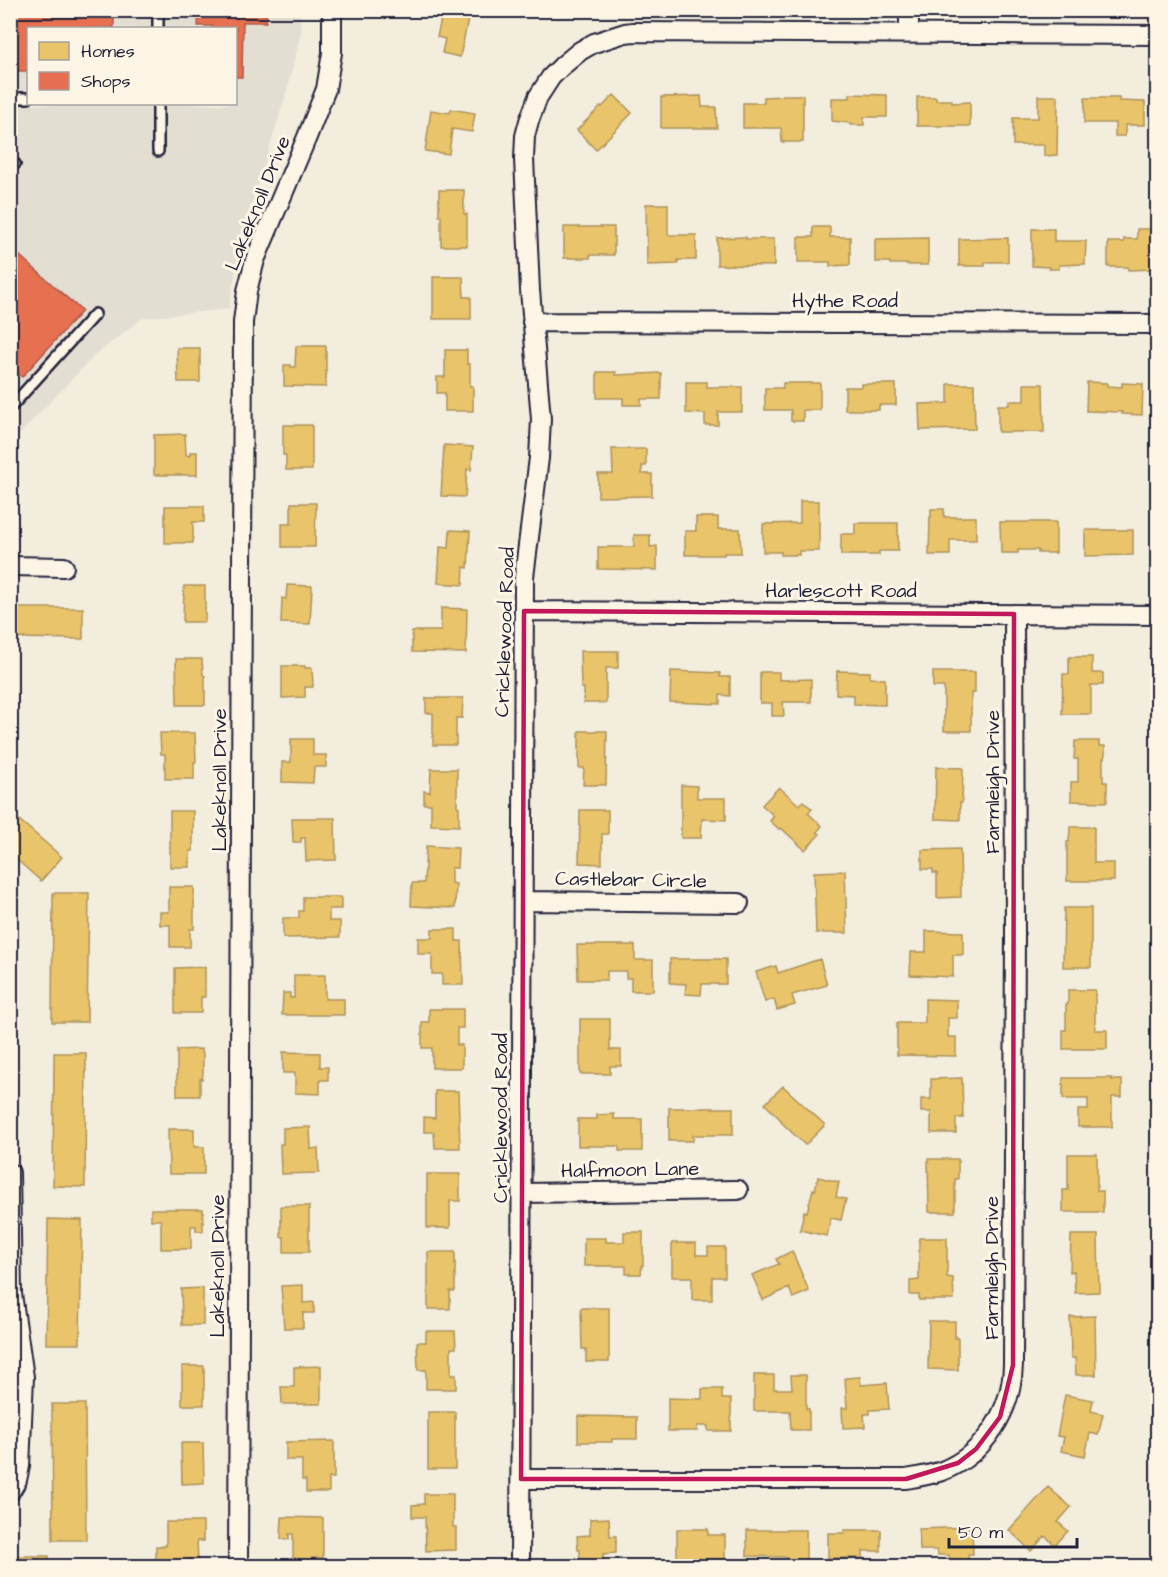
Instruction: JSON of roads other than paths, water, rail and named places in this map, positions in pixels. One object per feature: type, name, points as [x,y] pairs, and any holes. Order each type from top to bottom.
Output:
[{"type":"street","name":"Lakeknoll Drive","points":[[238,1566],[243,322],[247,291],[255,260],[326,89],[332,53],[332,10]]},
{"type":"street","points":[[909,10],[909,33]]},
{"type":"street","name":"Cricklewood Road","points":[[520,1566],[524,577],[539,458],[541,419],[540,388],[532,322],[524,159],[525,136],[534,105],[546,84],[580,51],[594,43],[633,32],[1158,35]]},
{"type":"street","name":"Hythe Road","points":[[532,322],[1158,324]]},
{"type":"street","points":[[10,566],[63,567]]},
{"type":"street","name":"Harlescott Road","points":[[524,611],[1158,615]]},
{"type":"street","name":"Farmleigh Drive","points":[[521,1479],[906,1479],[929,1475],[958,1463],[976,1449],[992,1431],[1000,1417],[1010,1388],[1013,1365],[1014,614]]},
{"type":"street","name":"Castlebar Circle","points":[[523,901],[739,903]]},
{"type":"street","points":[[10,1173],[12,1294],[24,1377],[19,1471],[10,1492]]},
{"type":"street","name":"Halfmoon Lane","points":[[522,1193],[738,1190]]},
{"type":"lane","points":[[158,10],[158,27]]},
{"type":"lane","points":[[10,98],[27,98]]},
{"type":"lane","points":[[158,105],[158,151]]},
{"type":"lane","points":[[10,408],[95,314]]}]
